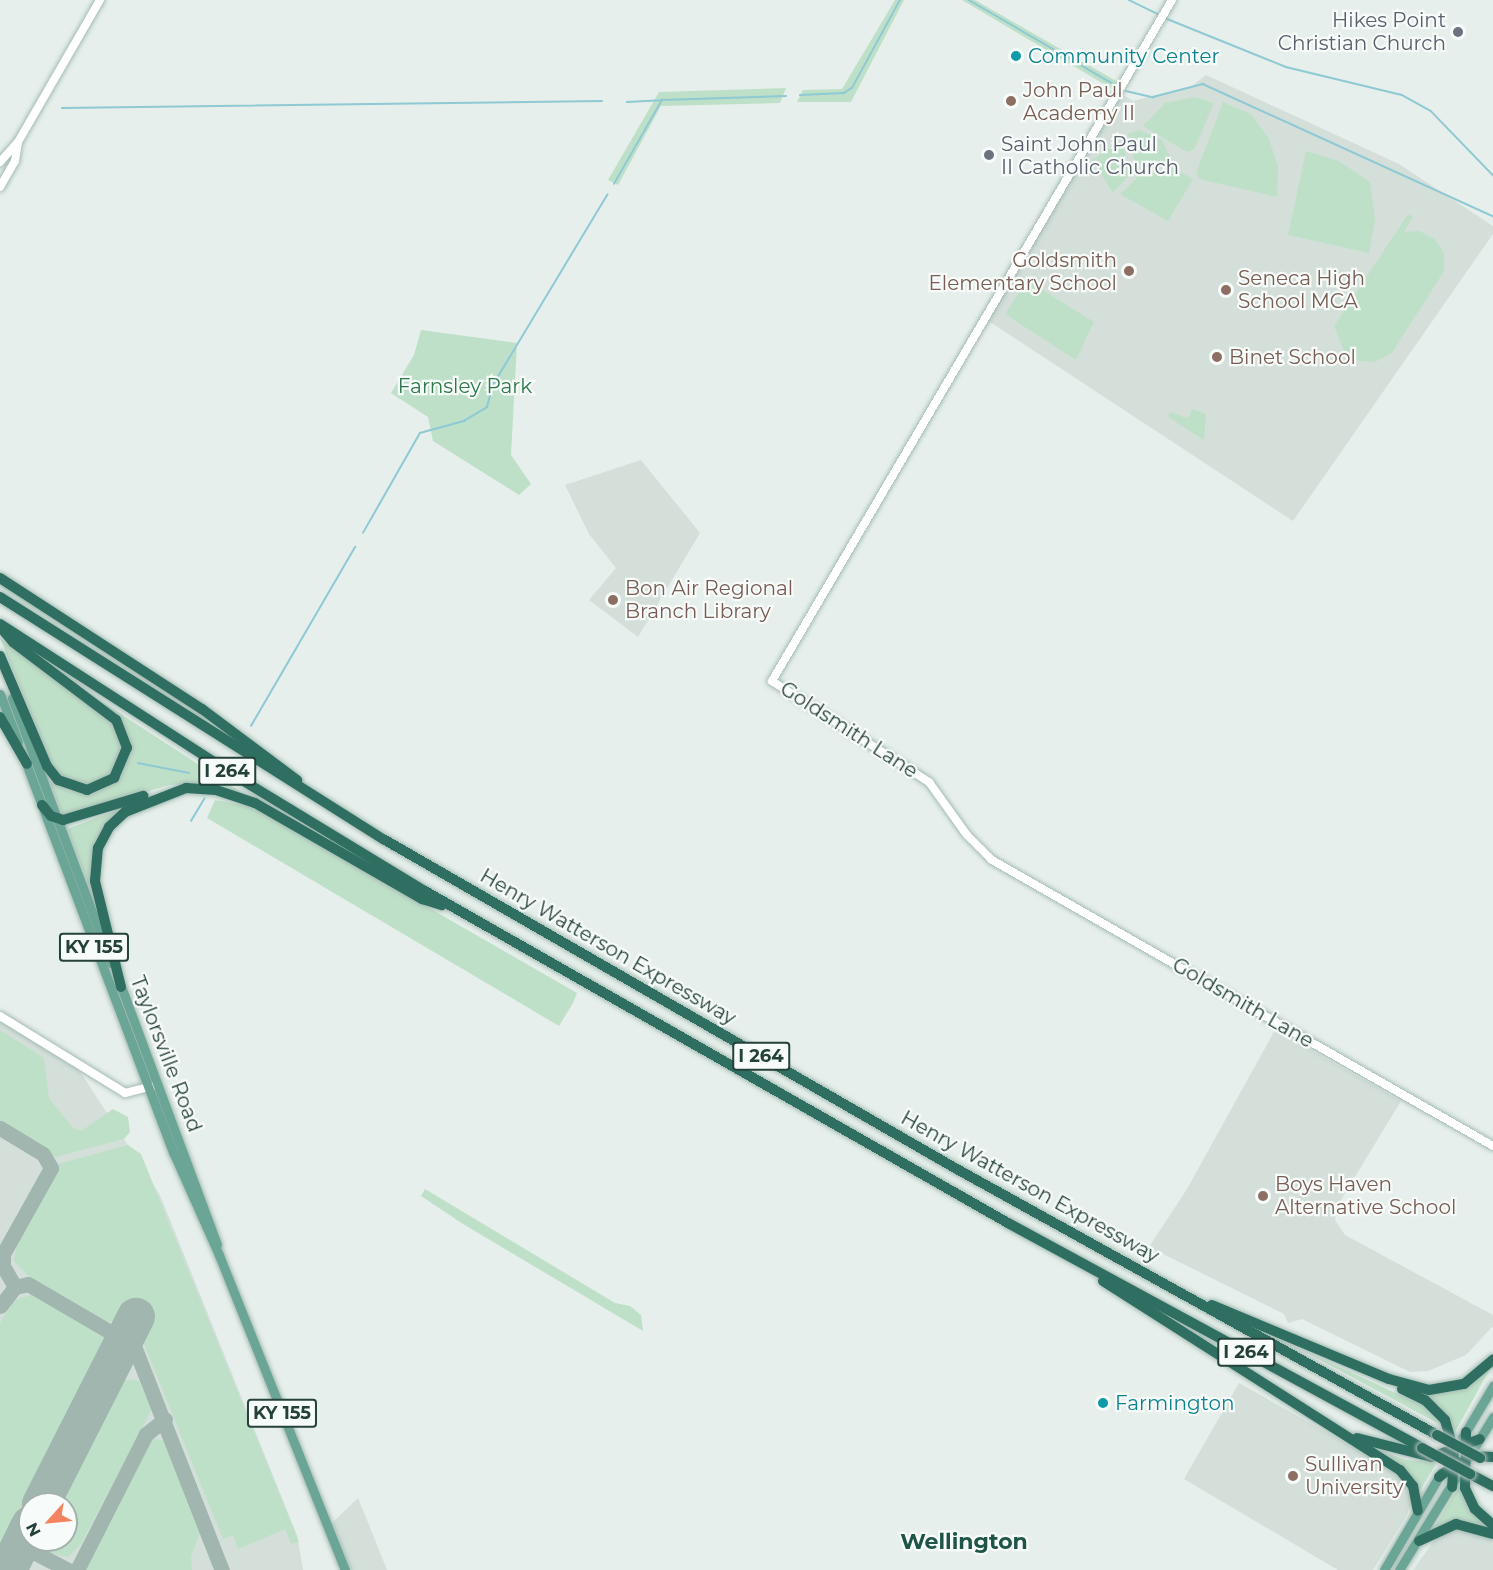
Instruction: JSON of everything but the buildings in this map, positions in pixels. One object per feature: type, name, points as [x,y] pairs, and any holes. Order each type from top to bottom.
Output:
[{"type":"highway","points":[[0,578],[202,709],[338,813]]},
{"type":"highway","name":"Henry Watterson Expressway","points":[[0,597],[338,813],[955,1168],[1437,1435],[1466,1464],[1493,1486]]},
{"type":"highway","points":[[0,625],[13,642],[116,720],[127,748],[114,778],[87,790],[57,780],[47,766],[0,656]]},
{"type":"highway","name":"Henry Watterson Expressway","points":[[0,625],[234,775],[458,910],[1069,1257],[1422,1448],[1466,1464],[1493,1466]]},
{"type":"highway","points":[[0,717],[27,764]]},
{"type":"highway","points":[[42,805],[60,820],[148,794],[206,788],[246,799],[422,899],[458,910]]},
{"type":"highway","points":[[121,987],[95,881],[98,848],[109,826],[125,812],[175,791]]},
{"type":"highway","points":[[1069,1257],[1138,1307],[1354,1437],[1410,1479],[1418,1511]]},
{"type":"highway","points":[[1186,1294],[1389,1379],[1429,1390],[1454,1388],[1479,1375],[1493,1360]]},
{"type":"highway","points":[[1389,1379],[1435,1408],[1452,1434],[1466,1464],[1470,1501],[1493,1525]]},
{"type":"highway","points":[[1459,1449],[1466,1432]]},
{"type":"highway","points":[[1354,1437],[1412,1455],[1432,1457],[1459,1449],[1480,1439]]},
{"type":"highway","points":[[1439,1477],[1466,1464],[1493,1457]]},
{"type":"highway","points":[[1452,1487],[1466,1464]]},
{"type":"highway","points":[[1419,1541],[1456,1524],[1493,1534]]},
{"type":"main road","name":"Taylorsville Road","points":[[0,666],[60,820],[219,1255]]},
{"type":"main road","name":"Taylorsville Road","points":[[0,694],[148,1088],[219,1255],[345,1570]]},
{"type":"main road","points":[[83,918],[90,922],[108,954]]},
{"type":"main road","points":[[1466,1432],[1493,1386]]},
{"type":"main road","points":[[1466,1464],[1493,1417]]},
{"type":"main road","points":[[1384,1570],[1439,1477],[1459,1449]]},
{"type":"main road","points":[[1399,1570],[1452,1487]]},
{"type":"street","points":[[0,162],[18,142],[100,0]]},
{"type":"street","name":"Goldsmith Lane","points":[[1172,0],[772,681],[929,782],[992,860],[1493,1146]]},
{"type":"street","points":[[0,187],[15,161],[18,142]]},
{"type":"street","points":[[0,1016],[125,1093],[158,1085]]},
{"type":"shaded area","points":[[1206,75],[1399,164],[1493,226],[1493,234],[1293,521],[987,320],[1122,94],[1133,101],[1192,86]]},
{"type":"shaded area","points":[[641,460],[700,533],[638,637],[589,600],[616,568],[589,534],[565,485]]},
{"type":"shaded area","points":[[0,1021],[74,1062],[160,1195],[297,1535],[303,1570],[0,1570]]},
{"type":"shaded area","name":"Boys Haven Alternative School","points":[[1275,1030],[1401,1101],[1339,1203],[1335,1220],[1345,1235],[1493,1315],[1493,1326],[1466,1355],[1428,1371],[1410,1372],[1302,1319],[1288,1323],[1284,1314],[1149,1247],[1187,1189]]},
{"type":"shaded area","name":"Sullivan University","points":[[1239,1383],[1388,1467],[1406,1483],[1411,1503],[1407,1515],[1373,1570],[1338,1570],[1184,1479]]},
{"type":"shaded area","points":[[358,1498],[387,1570],[351,1570],[332,1523]]},
{"type":"shaded area","name":"Sullivan University","points":[[1461,1527],[1493,1540],[1493,1570],[1413,1570],[1436,1538]]},
{"type":"green space","points":[[895,0],[904,0],[851,102],[797,102],[803,90],[842,89]]},
{"type":"green space","points":[[962,0],[975,0],[1118,82],[1114,90]]},
{"type":"green space","points":[[786,88],[780,103],[661,106],[618,185],[608,180],[659,92]]},
{"type":"green space","points":[[1195,97],[1214,103],[1194,150],[1187,152],[1143,126],[1165,103]]},
{"type":"green space","points":[[1223,102],[1251,114],[1269,139],[1278,167],[1277,197],[1199,179],[1196,173]]},
{"type":"green space","points":[[1139,130],[1162,140],[1172,161],[1135,165],[1128,134]]},
{"type":"green space","points":[[1122,140],[1130,174],[1113,193],[1092,160]]},
{"type":"green space","points":[[1306,151],[1339,161],[1370,182],[1375,220],[1369,253],[1288,235]]},
{"type":"green space","points":[[1173,168],[1193,179],[1168,221],[1120,194],[1140,175]]},
{"type":"green space","points":[[1408,214],[1413,217],[1404,232],[1419,231],[1435,239],[1444,253],[1444,271],[1392,353],[1375,362],[1360,361],[1344,351],[1334,326]]},
{"type":"green space","points":[[1027,280],[1094,322],[1076,360],[1005,314]]},
{"type":"green space","name":"Farnsley Park","points":[[421,330],[517,343],[511,455],[531,484],[519,495],[433,441],[428,417],[391,393],[414,355]]},
{"type":"green space","points":[[1192,409],[1206,414],[1204,440],[1168,417],[1170,412],[1188,418]]},
{"type":"green space","points":[[0,581],[195,708],[220,728],[0,586]]},
{"type":"green space","points":[[0,638],[112,722],[123,748],[116,770],[101,783],[77,786],[54,771]]},
{"type":"green space","points":[[87,693],[244,794],[189,784],[169,785],[63,817],[49,781],[71,791],[101,790],[121,775],[128,757],[129,742]]},
{"type":"green space","points":[[215,800],[254,807],[577,993],[559,1026],[207,818]]},
{"type":"green space","points":[[123,808],[106,827],[91,891],[67,829]]},
{"type":"green space","points":[[0,1030],[44,1058],[49,1098],[73,1128],[81,1131],[113,1109],[128,1117],[130,1132],[124,1139],[55,1157],[0,1124]]},
{"type":"green space","points":[[128,1145],[141,1154],[299,1542],[291,1544],[285,1529],[238,1549],[233,1535],[223,1539],[139,1332],[143,1321],[127,1313],[121,1322],[107,1322],[27,1275],[14,1261],[17,1242],[58,1164]]},
{"type":"green space","points":[[425,1189],[615,1303],[630,1306],[641,1315],[643,1331],[463,1224],[421,1196]]},
{"type":"green space","points":[[35,1294],[103,1335],[108,1347],[37,1492],[18,1492],[18,1531],[0,1568],[0,1323],[14,1300]]},
{"type":"green space","points":[[1302,1350],[1422,1405],[1441,1425]]},
{"type":"green space","points":[[1491,1367],[1455,1432],[1439,1405],[1411,1388],[1438,1393]]},
{"type":"green space","points":[[121,1379],[139,1381],[152,1409],[78,1547],[78,1492],[60,1492]]},
{"type":"green space","points":[[151,1438],[166,1441],[201,1531],[191,1556],[192,1570],[82,1570]]},
{"type":"green space","points":[[1373,1448],[1406,1460],[1437,1462],[1419,1492],[1407,1472]]},
{"type":"green space","points":[[1459,1486],[1470,1510],[1493,1530],[1470,1523],[1434,1529]]},
{"type":"green space","points":[[49,1552],[73,1552],[68,1557]]},
{"type":"waterway","points":[[800,95],[844,93],[852,88],[900,0]]},
{"type":"waterway","points":[[969,0],[1117,86]]},
{"type":"waterway","points":[[1129,0],[1158,14]]},
{"type":"waterway","points":[[1165,18],[1286,67],[1402,95],[1431,111],[1493,175]]},
{"type":"waterway","points":[[1126,91],[1153,97],[1203,84],[1493,216]]},
{"type":"waterway","points":[[614,184],[662,100],[786,96]]},
{"type":"waterway","points":[[627,102],[661,100]]},
{"type":"waterway","points":[[62,108],[602,101]]},
{"type":"waterway","points":[[363,533],[420,433],[464,421],[487,407],[493,385],[607,195]]},
{"type":"waterway","points":[[251,726],[355,547]]},
{"type":"waterway","points":[[138,763],[189,773]]},
{"type":"waterway","points":[[191,821],[204,799]]},
{"type":"taxiway","points":[[0,1128],[43,1154],[51,1168],[3,1254],[3,1266],[15,1287],[0,1306]]},
{"type":"taxiway","points":[[15,1287],[28,1284],[134,1346],[222,1570]]},
{"type":"taxiway","points":[[77,1570],[146,1434],[165,1419]]},
{"type":"taxiway","points":[[33,1552],[68,1570]]},
{"type":"runway","points":[[47,1492],[136,1317]]},
{"type":"runway","points":[[8,1570],[18,1550]]},
{"type":"place","name":"Hikes Point Christian Church","points":[[1458,32]]},
{"type":"place","name":"Community Center","points":[[1016,56]]},
{"type":"place","name":"John Paul Academy II","points":[[1011,101]]},
{"type":"place","name":"Saint John Paul II Catholic Church","points":[[989,155]]},
{"type":"place","name":"Goldsmith Elementary School","points":[[1129,271]]},
{"type":"place","name":"Seneca High School MCA","points":[[1226,290]]},
{"type":"place","name":"Binet School","points":[[1217,357]]},
{"type":"place","name":"Bon Air Regional Branch Library","points":[[613,600]]},
{"type":"place","name":"Boys Haven Alternative School","points":[[1263,1196]]},
{"type":"place","name":"Farmington","points":[[1103,1403]]},
{"type":"place","name":"Sullivan University","points":[[1293,1476]]},
{"type":"district","name":"Wellington","points":[[964,1542]]}]
